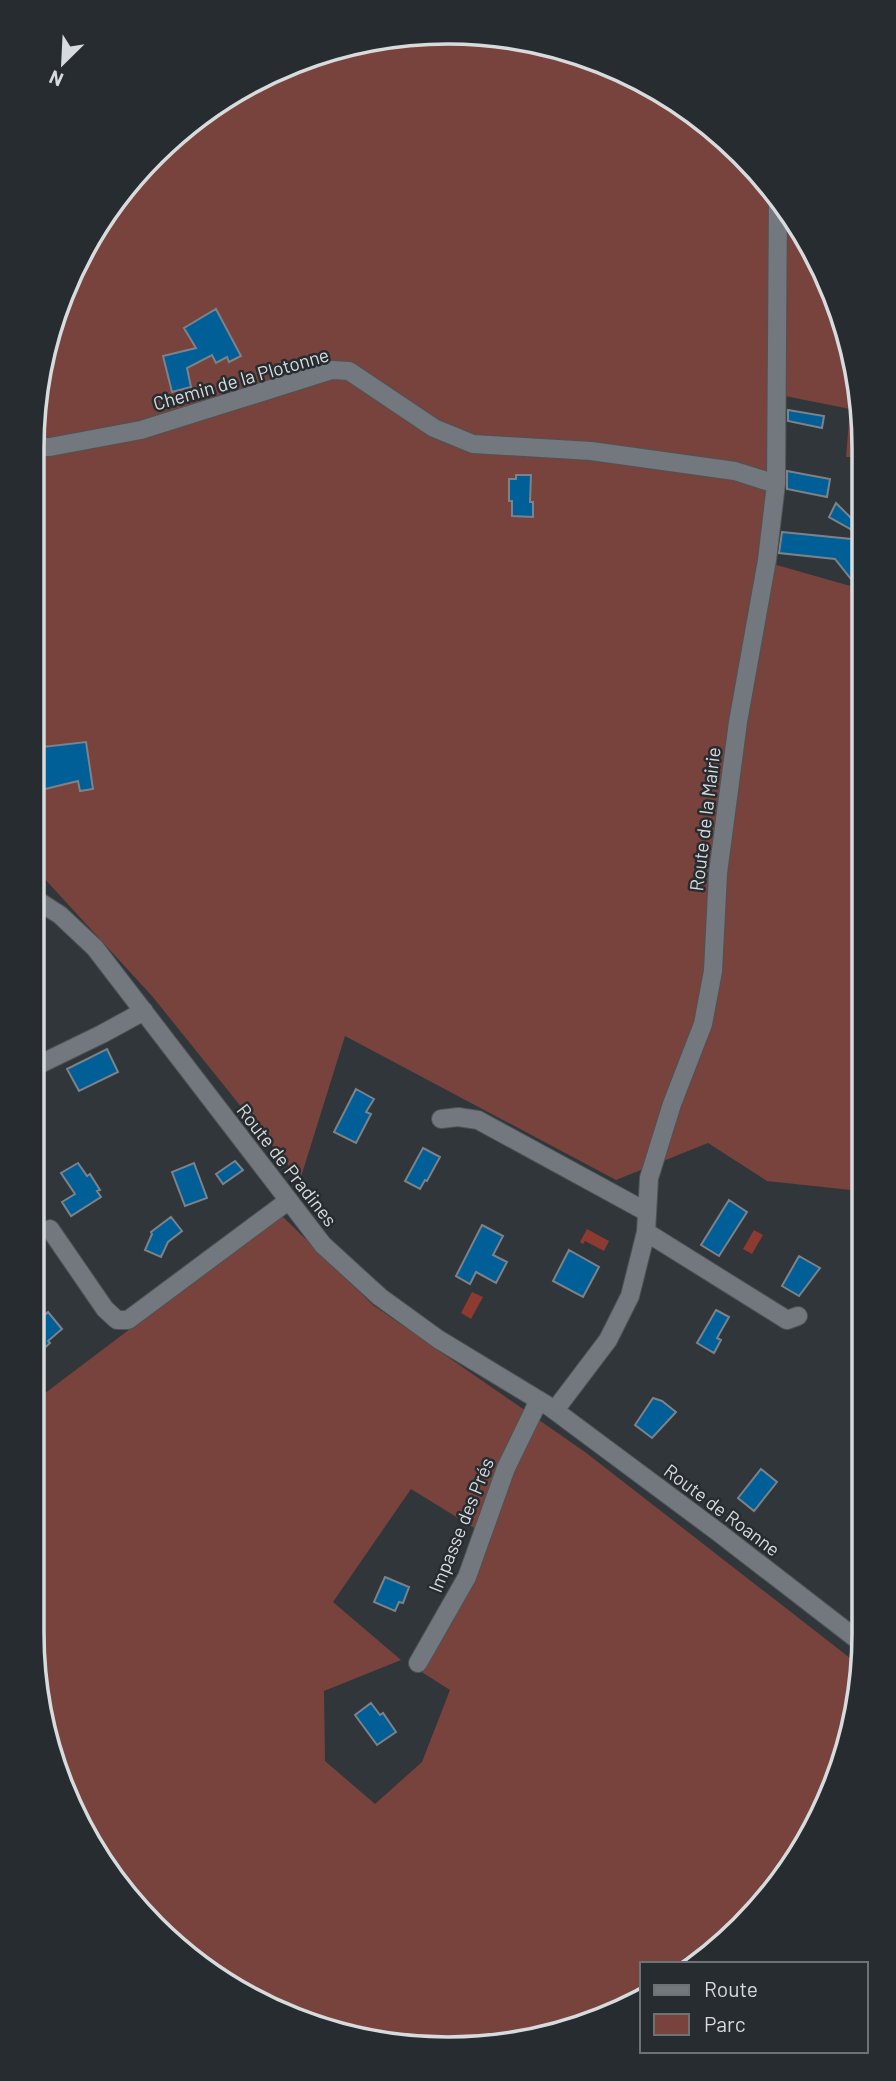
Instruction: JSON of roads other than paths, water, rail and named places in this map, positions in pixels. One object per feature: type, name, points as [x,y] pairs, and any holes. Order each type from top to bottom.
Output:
[{"type":"street","name":"Route de la Mairie","points":[[555,1410],[608,1340],[630,1296],[646,1232],[645,1211],[649,1178],[672,1104],[703,1024],[713,971],[718,873],[737,722],[767,560],[776,484],[778,214]]},
{"type":"street","name":"Chemin de la Plotonne","points":[[44,447],[141,430],[332,370],[349,371],[434,428],[473,444],[591,451],[734,471],[776,484]]},
{"type":"street","name":"Route de Pradines","points":[[44,905],[60,915],[94,948],[323,1245],[380,1297],[438,1339],[555,1410]]},
{"type":"street","points":[[44,1062],[144,1010]]},
{"type":"street","points":[[441,1119],[458,1117],[478,1120],[645,1211]]},
{"type":"street","points":[[50,1229],[105,1308],[117,1320],[128,1320],[288,1201]]},
{"type":"street","points":[[646,1232],[788,1320],[798,1316]]},
{"type":"street","name":"Impasse des Prés","points":[[418,1663],[467,1577],[506,1468],[539,1400]]},
{"type":"street","name":"Route de Roanne","points":[[555,1410],[852,1636]]}]
